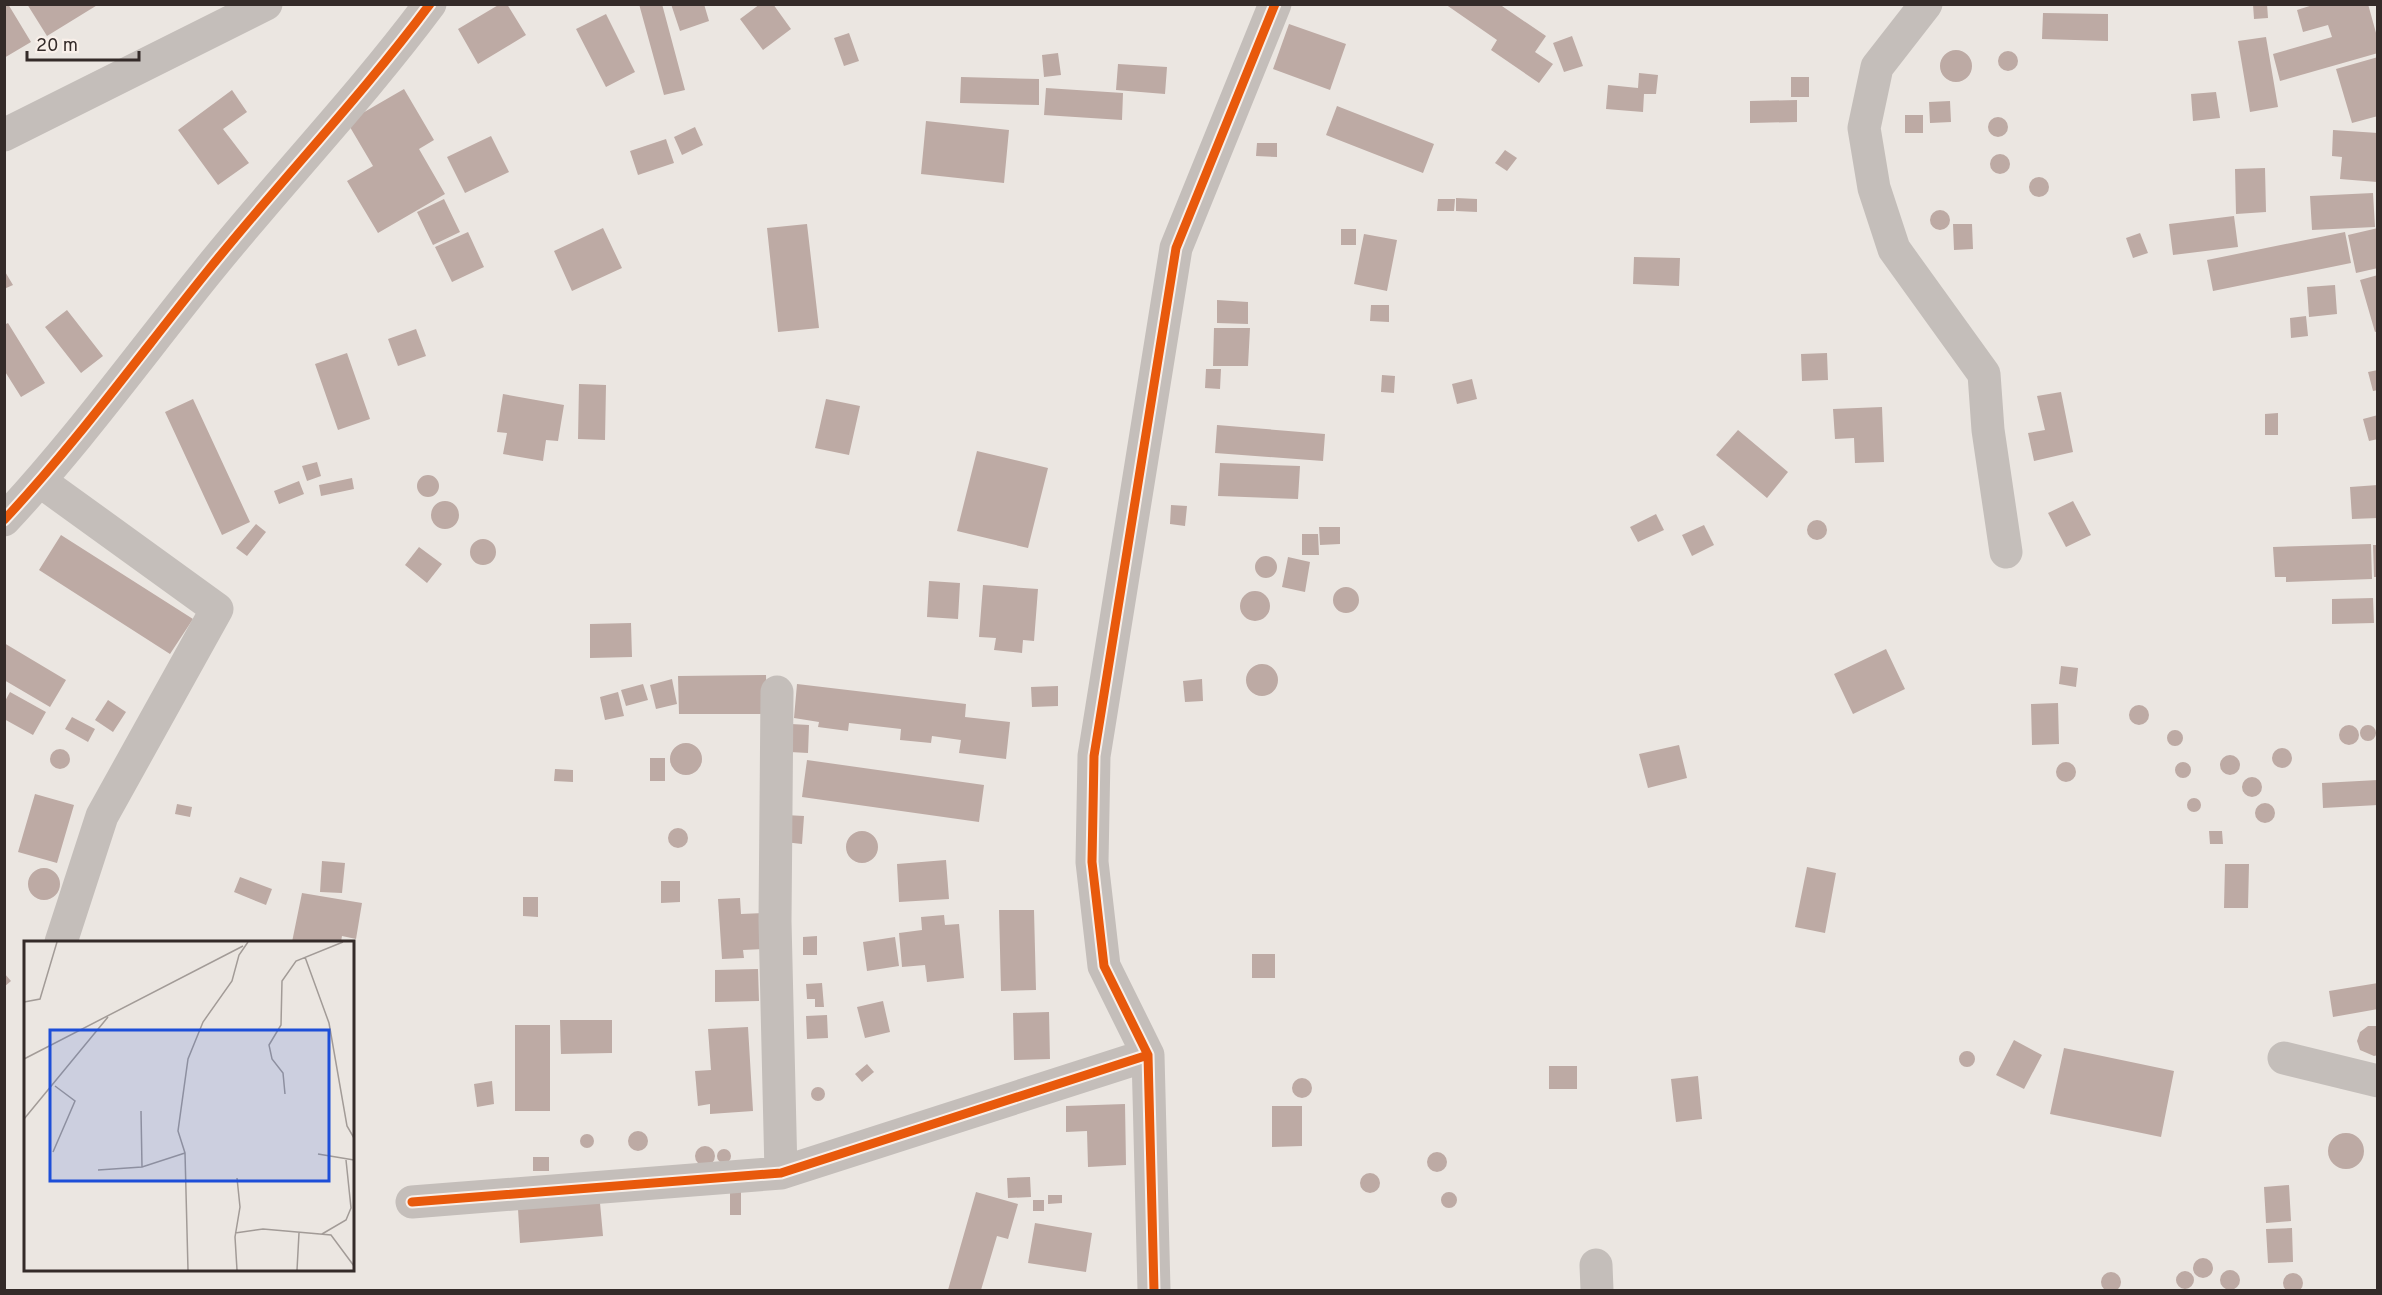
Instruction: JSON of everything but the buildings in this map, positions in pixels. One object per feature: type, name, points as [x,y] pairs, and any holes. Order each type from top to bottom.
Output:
[{"type":"street","points":[[4,135],[266,4]]},
{"type":"street","points":[[4,520],[40,481],[206,273],[399,46],[430,4]]},
{"type":"street","points":[[1154,1290],[1148,1055],[1104,966],[1092,862],[1094,756],[1176,248],[1275,4]]},
{"type":"street","points":[[1926,4],[1877,67],[1864,128],[1874,188],[1894,249],[1984,374],[1988,430],[2006,552]]},
{"type":"street","points":[[40,481],[217,609],[102,816],[61,941]]},
{"type":"street","points":[[777,692],[775,921],[781,1173]]},
{"type":"street","points":[[412,1202],[781,1173],[1148,1055]]},
{"type":"street","points":[[2284,1058],[2378,1081]]},
{"type":"cycle path","points":[[4,520],[82,429],[206,273],[376,73],[430,4]]},
{"type":"cycle path","points":[[1154,1290],[1148,1055],[1104,966],[1092,862],[1094,756],[1176,248],[1275,4]]},
{"type":"cycle path","points":[[412,1202],[781,1173],[1148,1055]]}]
